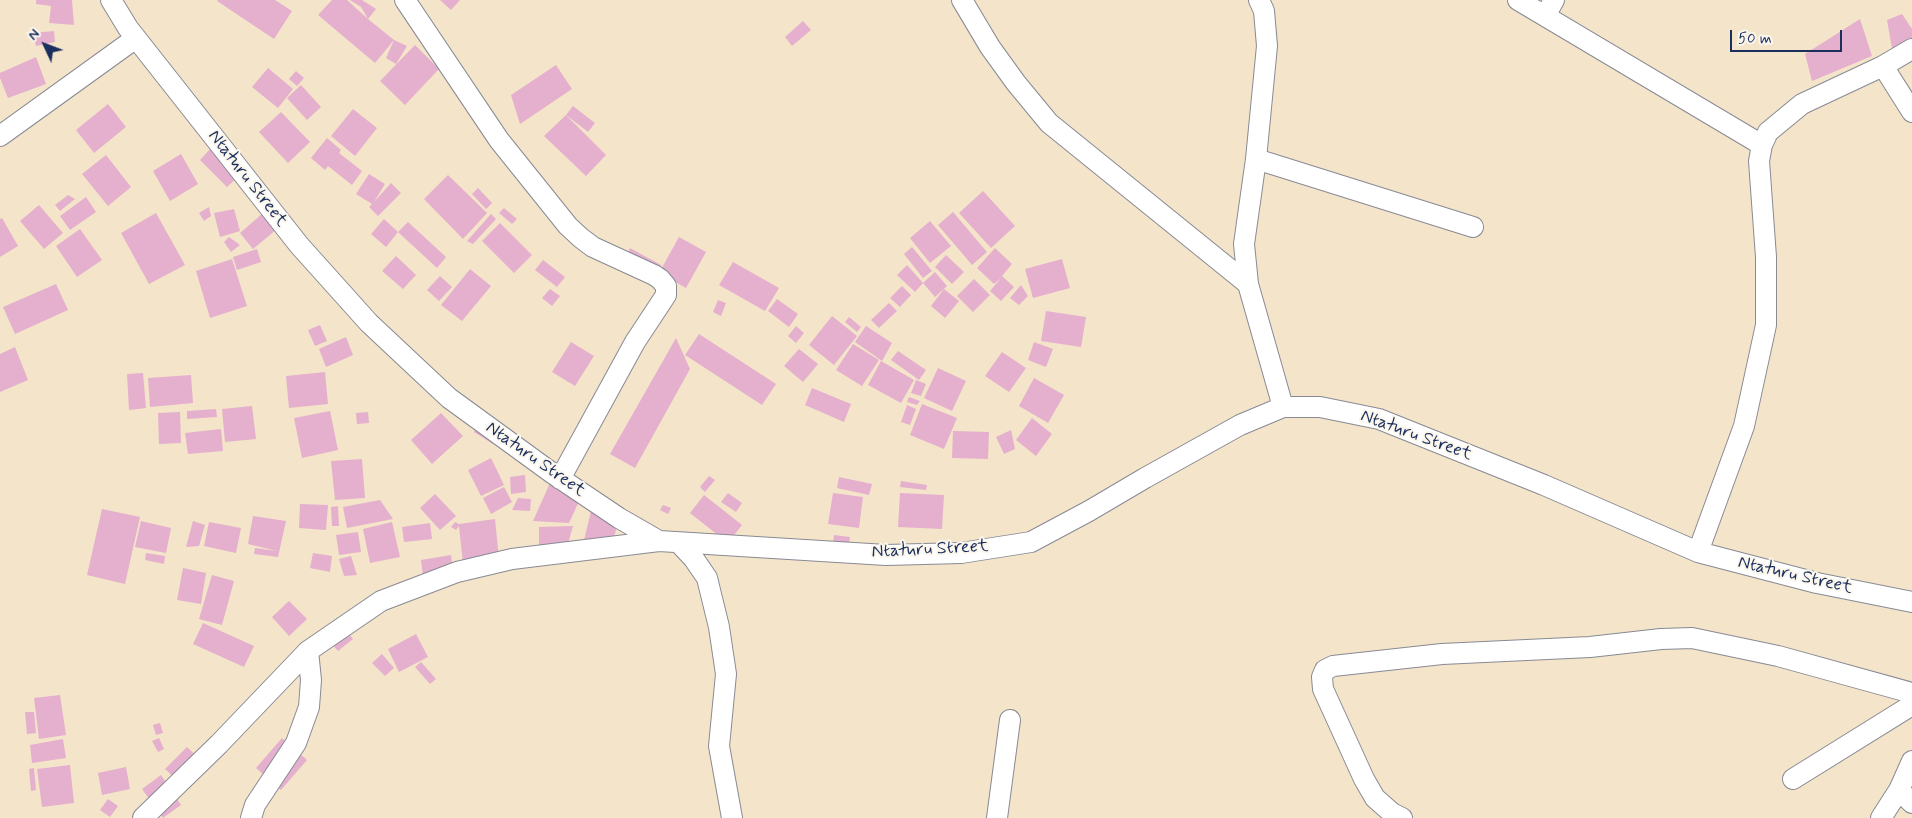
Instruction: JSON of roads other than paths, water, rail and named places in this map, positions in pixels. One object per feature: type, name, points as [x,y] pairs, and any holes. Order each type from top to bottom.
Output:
[{"type":"street","name":"Ntaturu Street","points":[[111,0],[136,38],[299,245],[369,323],[450,398],[560,479],[619,518],[659,541],[680,544],[886,555],[961,553],[1031,542],[1240,425],[1282,407],[1320,407],[1379,419],[1544,485],[1698,552],[1818,583],[1912,602]]},
{"type":"street","points":[[406,0],[499,140],[568,226],[593,247],[654,275],[666,286],[666,295],[635,342],[560,479]]},
{"type":"street","points":[[962,0],[990,47],[1016,83],[1049,123],[1248,284]]},
{"type":"street","points":[[1259,0],[1264,11],[1267,46],[1256,159],[1244,244],[1248,284],[1282,407]]},
{"type":"street","points":[[1518,0],[1549,8],[1762,145]]},
{"type":"street","points":[[0,136],[136,38]]},
{"type":"street","points":[[1698,552],[1744,426],[1766,325],[1766,257],[1759,161],[1762,145],[1768,132],[1802,104],[1883,66],[1912,49]]},
{"type":"street","points":[[1883,66],[1912,112]]},
{"type":"street","points":[[1256,159],[1473,227]]},
{"type":"street","points":[[144,818],[308,651],[381,601],[457,572],[512,559],[659,541]]},
{"type":"street","points":[[680,544],[694,559],[707,578],[719,627],[726,674],[719,746],[732,818]]},
{"type":"street","points":[[1402,818],[1392,813],[1375,798],[1364,779],[1323,689],[1322,677],[1326,670],[1332,666],[1442,654],[1590,646],[1661,638],[1692,638],[1778,656],[1912,693]]},
{"type":"street","points":[[251,818],[255,805],[296,743],[308,707],[312,680],[308,651]]},
{"type":"street","points":[[1793,779],[1912,705]]},
{"type":"street","points":[[997,818],[1010,720]]},
{"type":"street","points":[[1881,818],[1905,796],[1912,761]]}]
